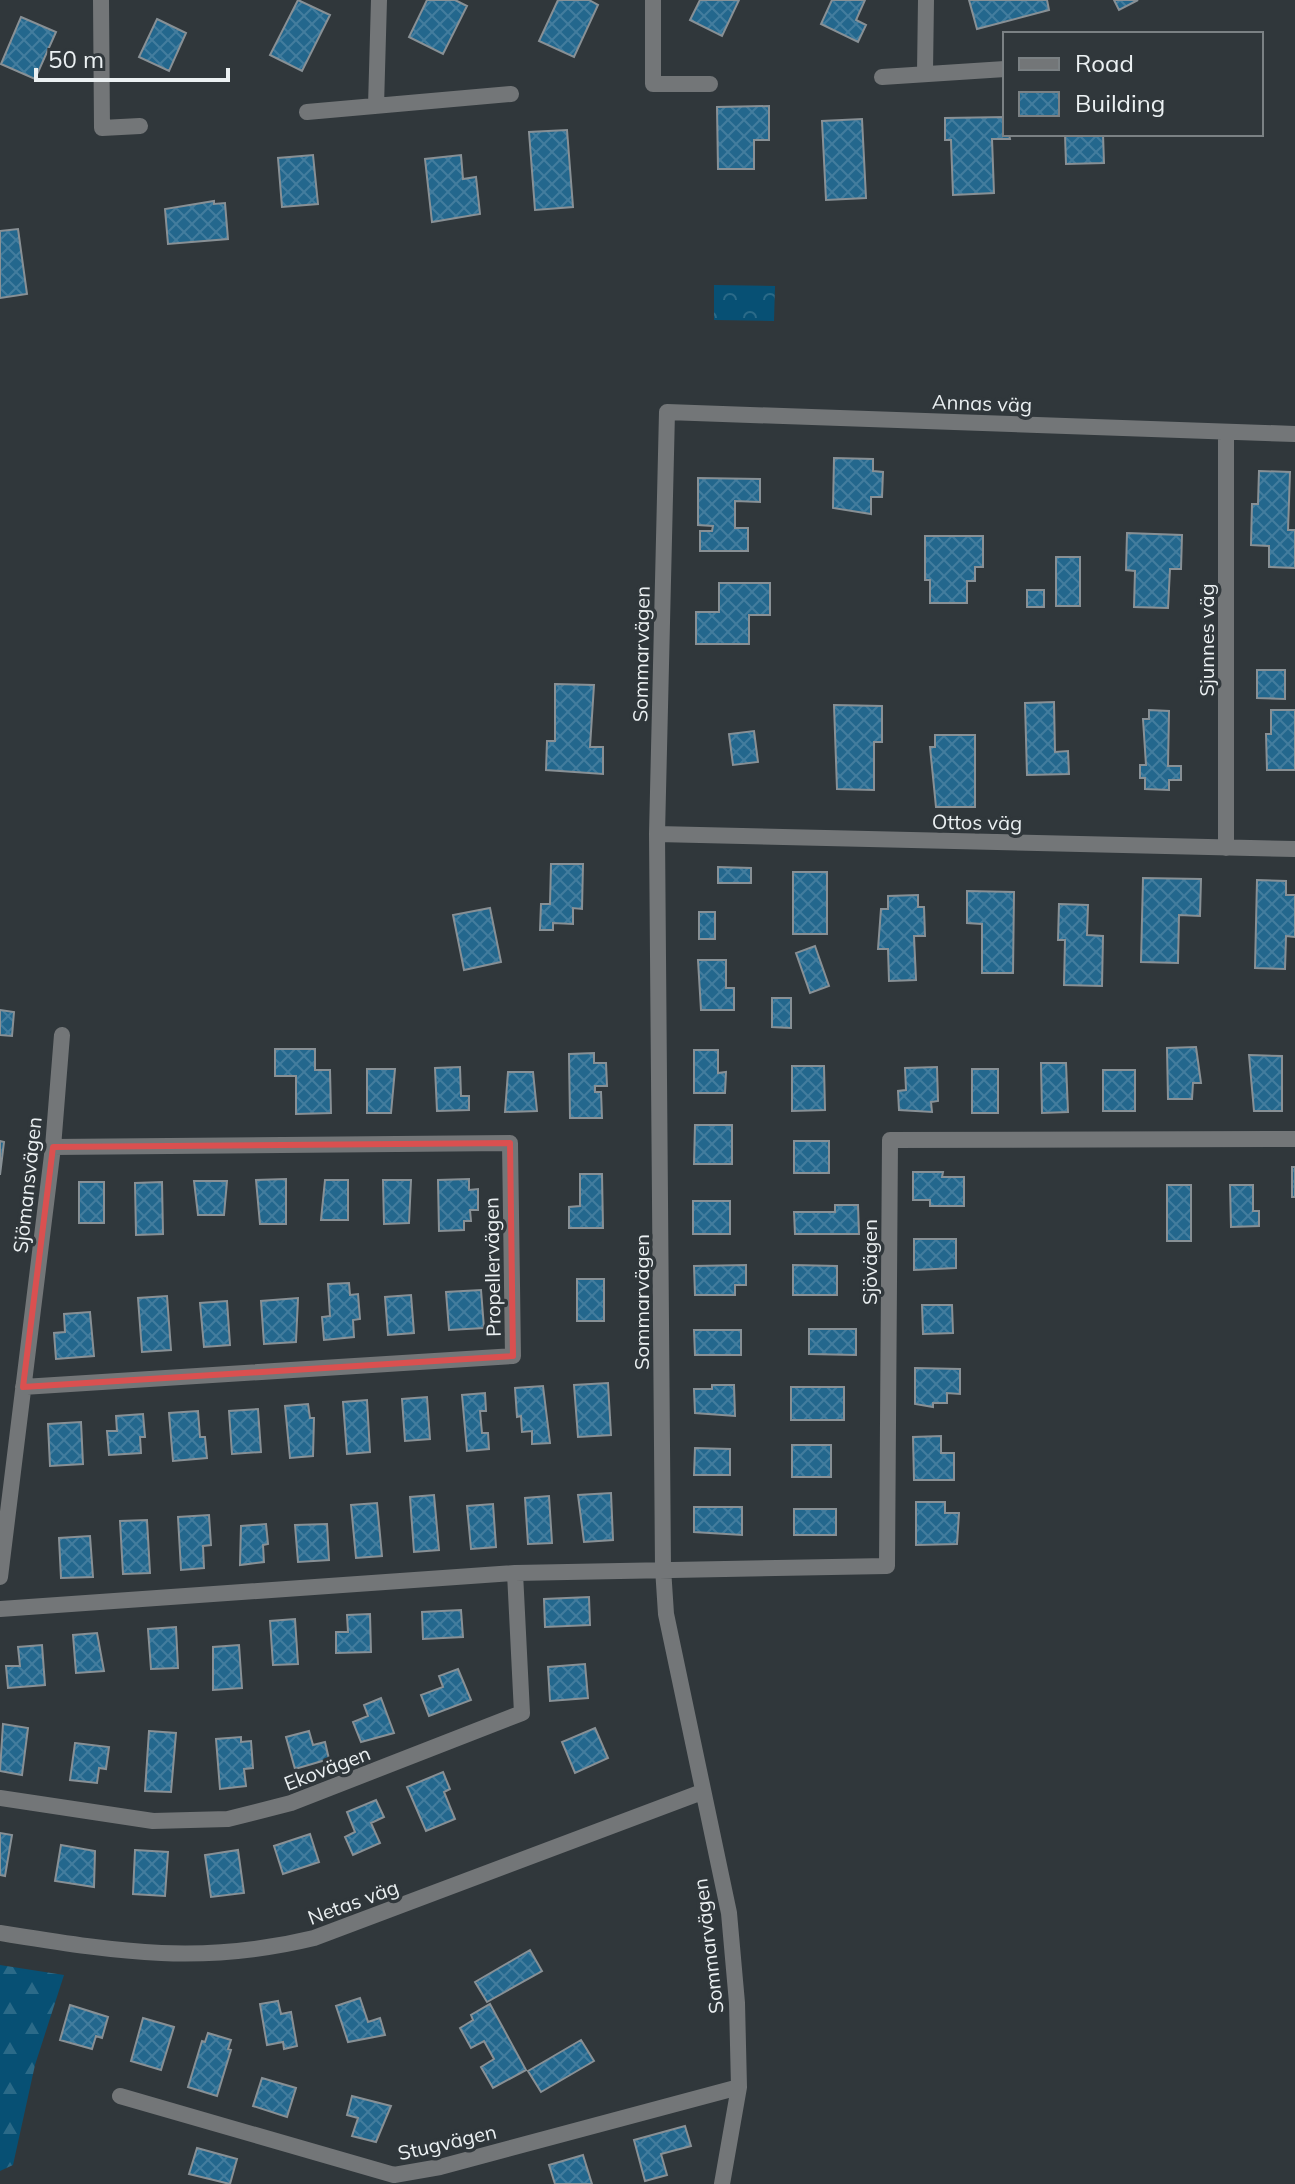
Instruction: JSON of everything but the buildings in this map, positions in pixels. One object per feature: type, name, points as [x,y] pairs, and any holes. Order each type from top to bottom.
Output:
[{"type":"street","points":[[101,0],[102,128],[140,126]]},
{"type":"street","points":[[376,106],[379,0]]},
{"type":"street","points":[[653,0],[653,84],[710,84]]},
{"type":"street","points":[[925,72],[926,0]]},
{"type":"street","points":[[882,77],[1003,69]]},
{"type":"street","points":[[307,112],[511,94]]},
{"type":"street","name":"Annas väg","points":[[667,412],[1295,434]]},
{"type":"street","name":"Sommarvägen","points":[[667,412],[657,834],[663,1568],[666,1614],[729,1913],[737,2003],[739,2087],[722,2184]]},
{"type":"street","name":"Sjunnes väg","points":[[1226,432],[1226,848]]},
{"type":"street","name":"Ottos väg","points":[[657,834],[1295,849]]},
{"type":"street","name":"Sjömansvägen","points":[[0,1577],[53,1147],[62,1035]]},
{"type":"street","name":"Sjövägen","points":[[663,1568],[887,1566],[890,1140],[1295,1139]]},
{"type":"street","name":"Propellervägen","points":[[23,1387],[513,1356],[510,1143],[53,1147]]},
{"type":"street","points":[[0,1609],[515,1573],[663,1568]]},
{"type":"street","name":"Ekovägen","points":[[0,1798],[153,1821],[228,1819],[291,1803],[522,1713],[515,1573]]},
{"type":"street","name":"Netas väg","points":[[0,1933],[148,1955],[223,1955],[266,1950],[314,1938],[702,1792]]},
{"type":"street","name":"Stugvägen","points":[[120,2096],[394,2175],[440,2167],[739,2087]]},
{"type":"highlighted area","points":[[510,1143],[513,1356],[23,1387],[53,1147]]},
{"type":"green space","points":[[714,285],[775,286],[774,321],[714,320]]},
{"type":"green space","points":[[0,1965],[64,1975],[35,2065],[13,2165],[0,2171]]}]
